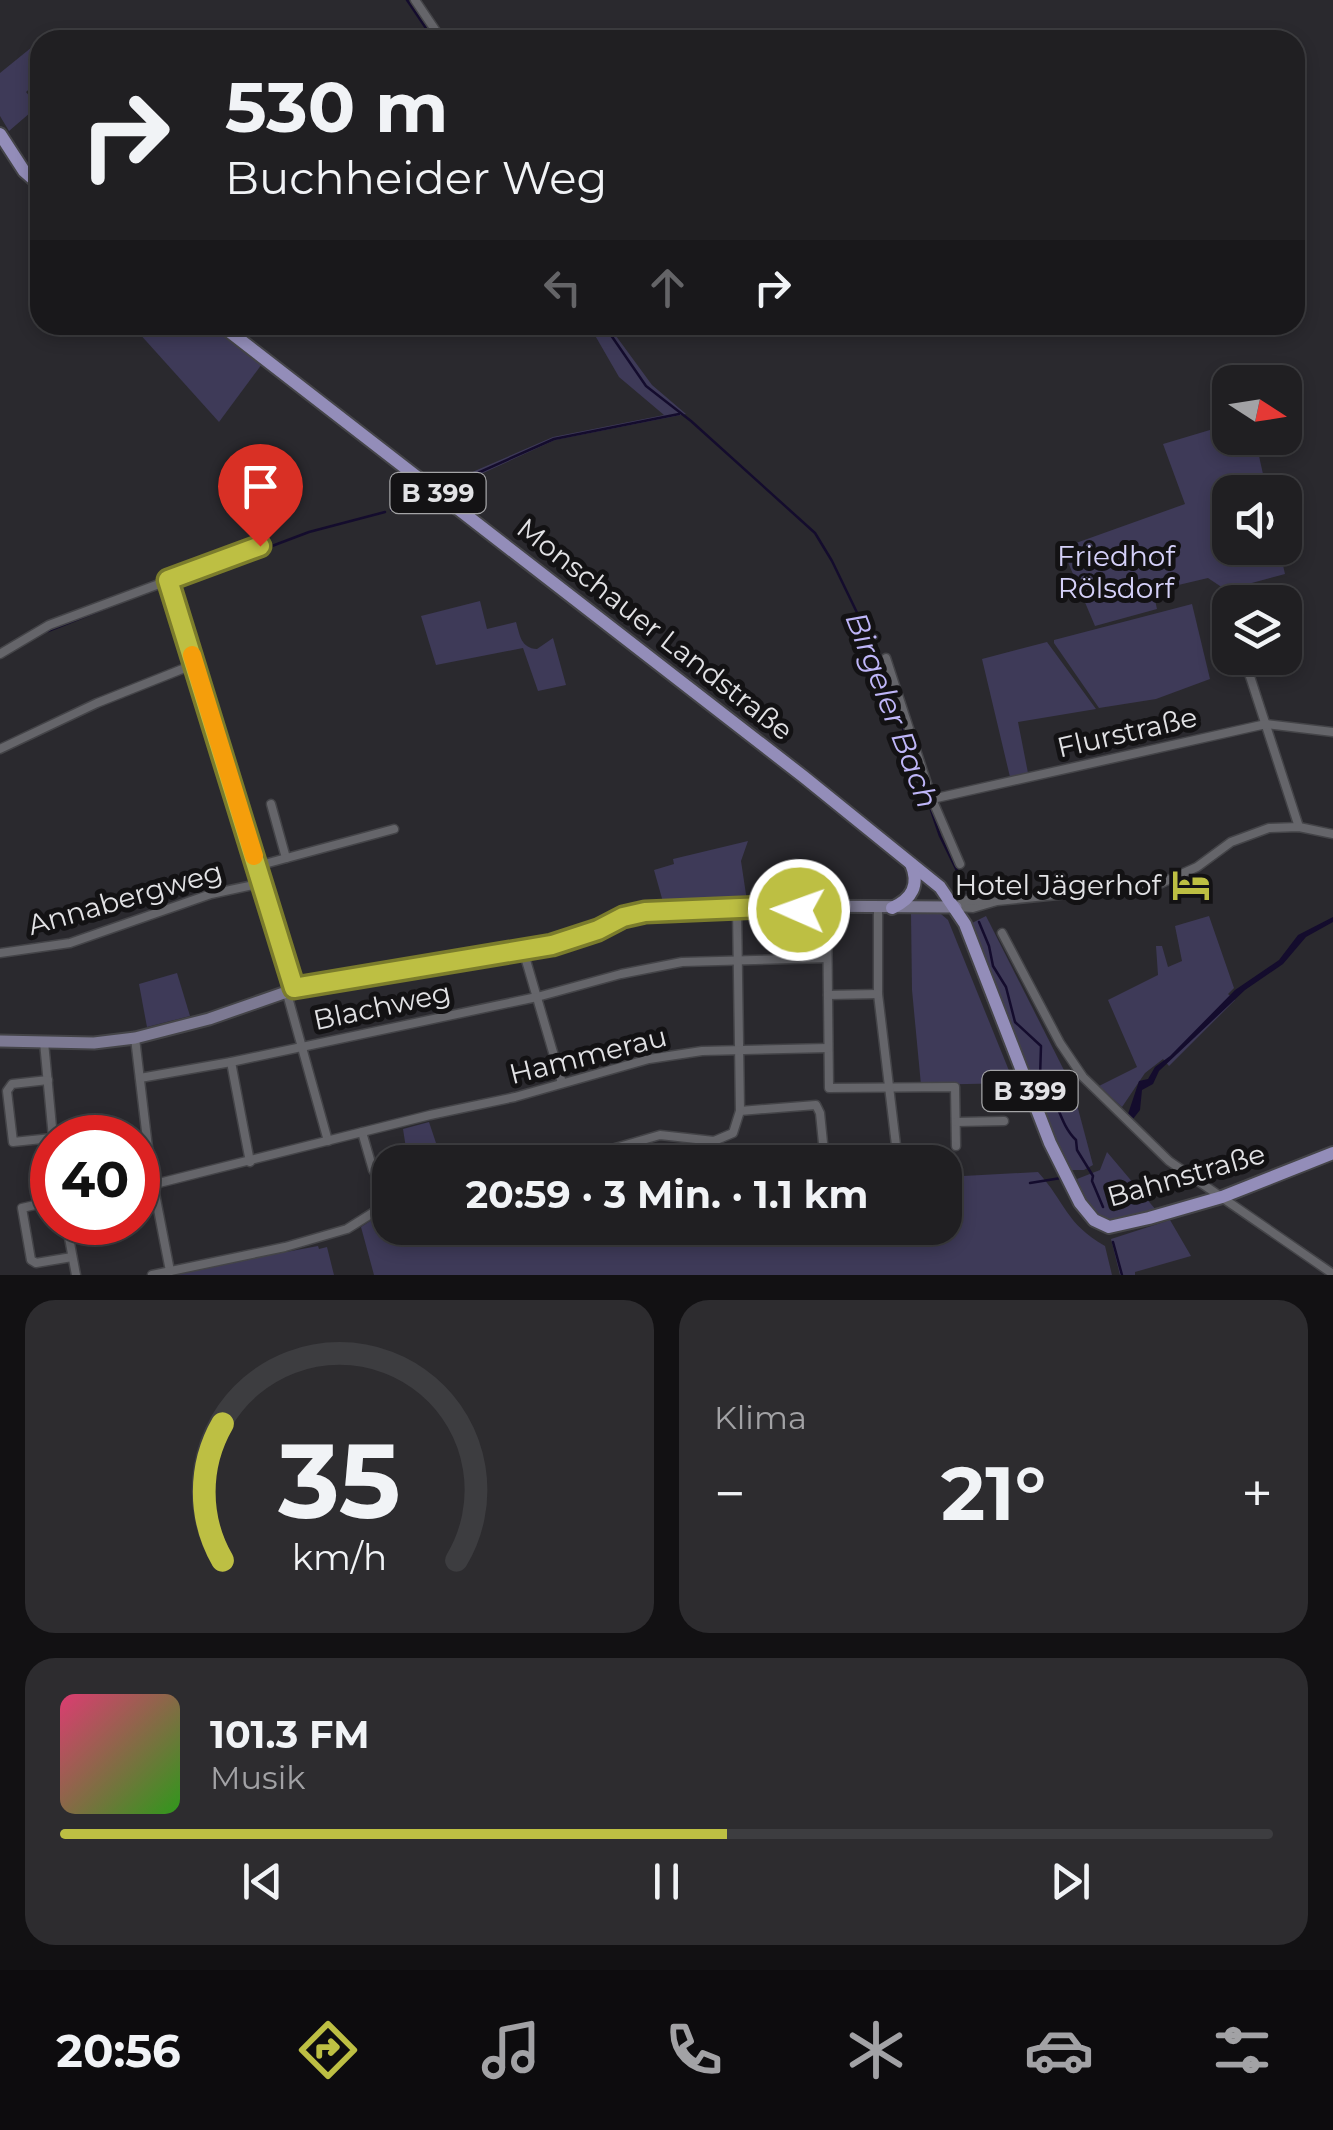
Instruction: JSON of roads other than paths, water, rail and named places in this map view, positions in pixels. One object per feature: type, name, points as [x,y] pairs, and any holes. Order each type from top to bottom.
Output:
[{"type":"main road","points":[[0,134],[30,176]]},
{"type":"main road","name":"Monschauer Landstraße","points":[[234,335],[910,862],[940,887],[956,907]]},
{"type":"main road","points":[[881,908],[906,900],[914,890],[916,878],[910,862]]},
{"type":"main road","name":"Bahnstraße","points":[[956,907],[1066,1176],[1085,1212],[1109,1226],[1222,1197],[1333,1153]]},
{"type":"street","points":[[415,0],[435,30]]},
{"type":"street","points":[[0,654],[48,625],[260,546]]},
{"type":"street","points":[[168,580],[263,884],[290,989],[299,1046],[328,1140]]},
{"type":"street","points":[[886,658],[932,799],[960,864]]},
{"type":"street","points":[[0,749],[97,703],[194,664]]},
{"type":"street","points":[[1250,675],[1299,827]]},
{"type":"street","name":"Flurstraße","points":[[932,799],[1266,724],[1333,732]]},
{"type":"street","points":[[271,804],[286,858]]},
{"type":"street","points":[[0,1041],[94,1043],[135,1038],[209,1019],[290,989],[552,945],[602,931],[645,912],[786,906],[956,907],[966,900],[990,902],[1157,885],[1197,867],[1242,837],[1278,826],[1333,834]]},
{"type":"street","points":[[257,866],[394,829]]},
{"type":"street","name":"Annabergweg","points":[[0,953],[70,943],[210,894],[263,884]]},
{"type":"street","points":[[834,908],[827,958],[829,1088],[955,1086],[956,1145]]},
{"type":"street","points":[[881,908],[878,994],[897,1145]]},
{"type":"street","points":[[626,1145],[660,1135],[720,1140],[732,1133],[740,1111],[737,909]]},
{"type":"street","points":[[1002,933],[1066,1054],[1083,1077],[1169,1160],[1333,1274]]},
{"type":"street","points":[[523,950],[562,1083]]},
{"type":"street","name":"Blachweg","points":[[140,1078],[536,997],[682,962],[827,958]]},
{"type":"street","points":[[828,995],[878,994]]},
{"type":"street","points":[[135,1038],[145,1115]]},
{"type":"street","points":[[44,1042],[50,1115]]},
{"type":"street","name":"Hammerau","points":[[160,1183],[515,1097],[649,1059],[738,1048],[828,1048]]},
{"type":"street","points":[[231,1062],[250,1162]]},
{"type":"street","points":[[30,1140],[13,1142],[7,1091],[12,1084],[48,1080]]},
{"type":"street","points":[[740,1111],[816,1106],[823,1145]]},
{"type":"street","points":[[956,1122],[1004,1121]]},
{"type":"street","points":[[362,1132],[372,1167]]},
{"type":"street","points":[[30,1206],[22,1208],[31,1260],[36,1264],[72,1257]]},
{"type":"street","points":[[152,1275],[285,1247],[348,1229],[372,1212]]},
{"type":"street","points":[[160,1213],[170,1272]]},
{"type":"street","points":[[70,1245],[76,1275]]},
{"type":"waterway","name":"Birgeler Bach","points":[[407,0],[427,30]]},
{"type":"waterway","name":"Birgeler Bach","points":[[611,335],[646,386],[691,421],[815,533],[878,656],[940,836],[965,887]]},
{"type":"waterway","points":[[444,488],[554,439],[679,414]]},
{"type":"waterway","points":[[391,510],[434,499]]},
{"type":"waterway","points":[[264,549],[309,532],[385,512]]},
{"type":"waterway","points":[[178,581],[190,576]]},
{"type":"waterway","points":[[48,631],[121,602]]},
{"type":"waterway","name":"Birgeler Bach","points":[[979,922],[993,966],[1006,987],[1015,1022],[1041,1046],[1040,1077],[1076,1140],[1103,1207]]},
{"type":"waterway","points":[[1030,1183],[1061,1178]]},
{"type":"waterway","name":"Birgeler Bach","points":[[1113,1242],[1122,1275]]},
{"type":"place","name":"Hotel Jägerhof","points":[[1191,885]]},
{"type":"park label","name":"Friedhof Rölsdorf","points":[[1116,572]]}]
